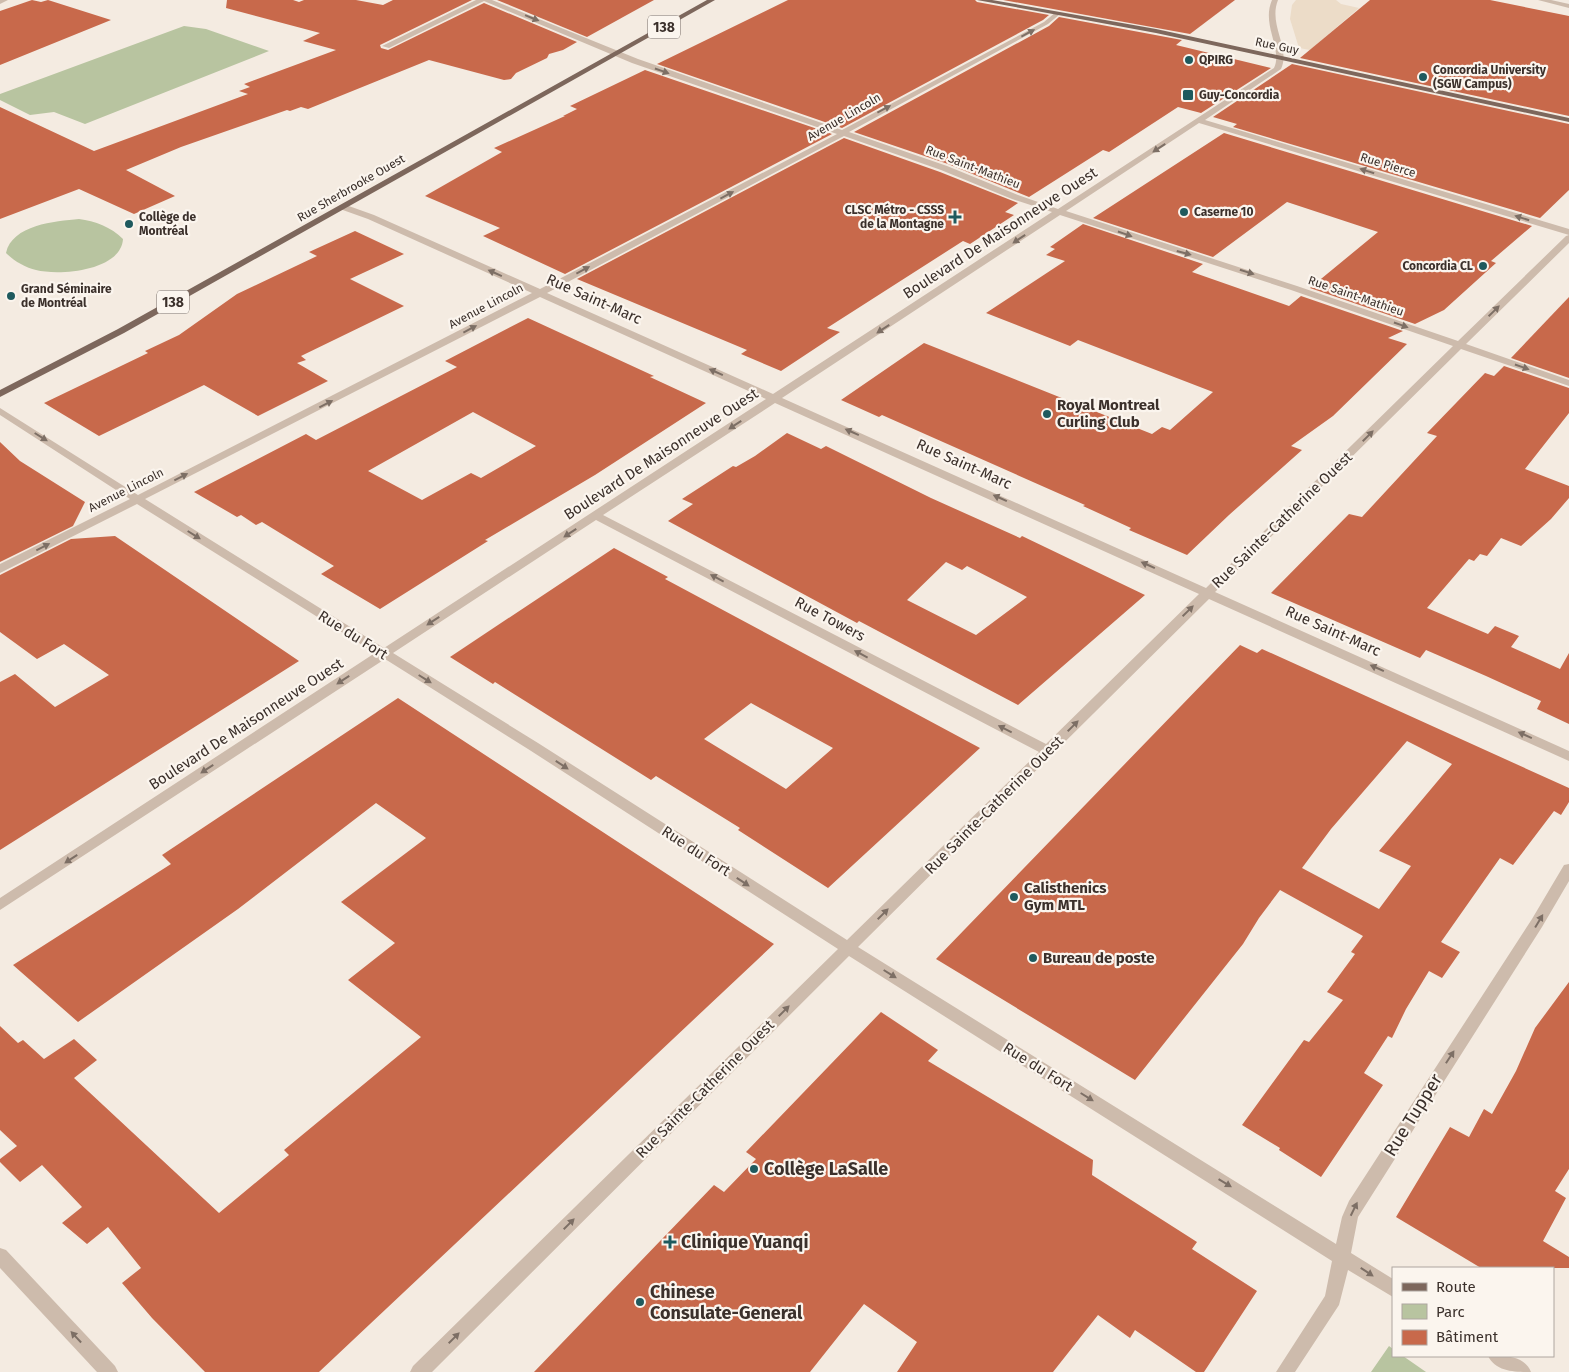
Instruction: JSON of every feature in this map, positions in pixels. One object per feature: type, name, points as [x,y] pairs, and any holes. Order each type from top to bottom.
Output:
[{"type":"main road","name":"Rue Sherbrooke Ouest","points":[[0,394],[98,344],[712,0]]},
{"type":"main road","name":"Rue Guy","points":[[980,0],[1156,31],[1569,120]]},
{"type":"street","points":[[0,2],[5,0]]},
{"type":"street","points":[[386,46],[481,0]]},
{"type":"street","name":"Rue Saint-Mathieu","points":[[486,0],[635,61],[944,168],[1015,198],[1294,288],[1569,383]]},
{"type":"street","points":[[1276,0],[1270,13],[1279,58]]},
{"type":"street","points":[[1541,0],[1569,6]]},
{"type":"street","name":"Avenue Lincoln","points":[[0,569],[540,293],[842,134],[1046,23],[1058,13]]},
{"type":"street","name":"Boulevard De Maisonneuve Ouest","points":[[0,905],[1200,121],[1277,70],[1281,64],[1279,58]]},
{"type":"street","name":"Rue Pierce","points":[[1200,121],[1569,232]]},
{"type":"street","name":"Rue Saint-Marc","points":[[344,207],[372,217],[776,398],[1569,756]]},
{"type":"street","name":"Rue Sainte-Catherine Ouest","points":[[419,1372],[1569,238]]},
{"type":"street","name":"Rue du Fort","points":[[0,411],[849,949],[1392,1288]]},
{"type":"street","name":"Rue Towers","points":[[596,516],[1048,751]]},
{"type":"street","name":"Rue Tupper","points":[[1285,1372],[1333,1299],[1350,1217],[1355,1206],[1537,923],[1569,869]]},
{"type":"street","points":[[0,1256],[109,1372]]},
{"type":"street","points":[[1499,1357],[1522,1372]]},
{"type":"green space","points":[[184,26],[206,29],[269,51],[85,124],[54,112],[30,115],[0,100],[0,94]]},
{"type":"green space","points":[[79,219],[91,221],[113,231],[123,239],[120,250],[112,258],[101,264],[87,269],[59,272],[32,269],[24,266],[6,253],[10,244],[25,230],[47,223]]},
{"type":"green space","points":[[1389,1346],[1392,1348],[1392,1357],[1404,1357],[1426,1372],[1371,1372]]},
{"type":"shaded area","points":[[1296,0],[1336,0],[1341,4],[1359,8],[1310,50],[1299,48],[1290,19],[1292,5]]},
{"type":"building","points":[[32,0],[41,2],[48,0],[111,20],[0,65],[0,11]]},
{"type":"building","points":[[227,0],[293,0],[299,2],[304,0],[356,0],[383,5],[393,0],[472,0],[380,45],[381,48],[388,50],[484,3],[577,42],[563,50],[549,54],[547,58],[516,73],[511,79],[504,80],[429,60],[308,109],[301,107],[290,111],[287,110],[181,147],[126,170],[175,196],[134,214],[79,189],[0,219],[0,107],[94,151],[248,94],[239,91],[250,87],[244,84],[336,50],[303,41],[320,33],[226,8]]},
{"type":"building","points":[[497,0],[654,0],[587,37]]},
{"type":"building","points":[[788,0],[975,0],[977,2],[1049,15],[1043,20],[842,128],[657,64]]},
{"type":"building","points":[[1003,0],[1235,0],[1190,34]]},
{"type":"building","points":[[1370,0],[1490,0],[1569,16],[1569,116],[1300,58]]},
{"type":"building","points":[[1059,17],[1182,40],[1176,45],[1271,68],[1201,113],[1178,107],[1109,152],[1103,150],[1029,197],[948,164],[854,132],[1049,26]]},
{"type":"building","points":[[1292,64],[1569,124],[1569,190],[1540,218],[1233,127],[1237,124],[1213,117]]},
{"type":"building","points":[[645,70],[832,134],[565,274],[483,236],[500,228],[425,196],[502,152],[494,148],[565,116],[563,116],[577,109],[570,106]]},
{"type":"building","points":[[1224,133],[1532,226],[1491,261],[1496,263],[1444,310],[1415,324],[1310,288],[1378,232],[1287,202],[1213,257],[1093,218]]},
{"type":"building","points":[[844,138],[940,172],[1018,203],[1005,212],[1014,215],[970,244],[963,241],[827,328],[840,332],[781,371],[741,354],[747,350],[577,279]]},
{"type":"building","points":[[1083,224],[1203,264],[1192,272],[1289,306],[1301,296],[1403,331],[1388,338],[1407,344],[1333,416],[1291,446],[1302,450],[1187,555],[1129,530],[1131,528],[1083,506],[1085,505],[882,415],[879,417],[841,400],[924,343],[1152,434],[1162,427],[1170,430],[1213,392],[1078,340],[1070,346],[986,313],[1065,261],[1046,255],[1055,249],[1050,247]]},
{"type":"building","points":[[355,231],[404,254],[350,279],[404,306],[301,356],[306,360],[297,363],[328,381],[258,416],[204,385],[99,436],[44,403],[148,353],[145,351],[179,335],[237,294],[317,256],[309,252]]},
{"type":"building","points":[[1569,297],[1569,378],[1511,358]]},
{"type":"building","points":[[528,318],[654,376],[650,377],[706,403],[595,475],[485,540],[488,541],[380,609],[321,574],[334,566],[262,522],[256,525],[241,515],[237,517],[194,492],[306,434],[316,440],[457,367],[445,361]],"holes":[[[473,412],[536,446],[481,478],[471,473],[422,500],[368,471]]]},
{"type":"building","points":[[1504,366],[1569,388],[1569,413],[1525,469],[1569,486],[1569,498],[1551,519],[1521,546],[1501,538],[1487,556],[1480,554],[1474,561],[1469,559],[1427,608],[1488,634],[1495,626],[1519,636],[1511,647],[1560,669],[1569,653],[1569,724],[1537,709],[1541,701],[1486,676],[1426,650],[1420,658],[1271,593],[1349,514],[1362,517],[1437,436],[1427,433],[1485,373],[1494,376]]},
{"type":"building","points":[[787,433],[821,449],[826,446],[931,498],[1020,538],[1022,536],[1145,595],[1018,705],[859,621],[857,623],[668,521],[693,504],[682,499],[733,466],[736,467]],"holes":[[[946,562],[962,570],[967,566],[1027,597],[976,635],[907,600]]]},
{"type":"building","points":[[0,442],[20,461],[85,502],[73,526],[0,562]]},
{"type":"building","points":[[115,536],[299,661],[0,850],[0,682],[15,674],[55,707],[109,675],[64,644],[37,659],[0,632],[0,575],[71,539]]},
{"type":"building","points":[[614,548],[668,577],[665,579],[980,748],[828,888],[738,830],[740,828],[656,776],[651,780],[495,682],[493,684],[450,657]],"holes":[[[751,703],[833,748],[786,789],[704,739]]]},
{"type":"building","points":[[1240,645],[1257,653],[1262,649],[1569,788],[1569,802],[1561,815],[1554,811],[1513,865],[1500,858],[1441,942],[1460,952],[1442,978],[1429,971],[1406,1009],[1392,1038],[1388,1036],[1364,1073],[1383,1085],[1321,1177],[1279,1150],[1280,1148],[1242,1125],[1304,1040],[1309,1042],[1343,1000],[1327,992],[1355,954],[1351,952],[1363,936],[1280,890],[1243,944],[1135,1080],[936,959]],"holes":[[[1407,741],[1452,764],[1379,851],[1411,866],[1379,909],[1302,868],[1331,829]]]},
{"type":"building","points":[[398,698],[774,944],[319,1372],[205,1372],[152,1318],[122,1283],[141,1268],[108,1227],[87,1244],[62,1223],[82,1207],[42,1165],[20,1182],[0,1162],[0,1159],[17,1146],[0,1130],[0,1026],[18,1043],[23,1040],[44,1059],[74,1039],[97,1060],[74,1078],[219,1213],[289,1155],[284,1150],[421,1037],[348,980],[395,943],[341,902],[426,838],[376,803],[238,909],[78,1022],[13,965],[171,864],[162,855]]},
{"type":"building","points":[[1569,982],[1569,1169],[1555,1191],[1566,1198],[1543,1241],[1569,1257],[1569,1268],[1479,1267],[1396,1217],[1450,1127],[1469,1137],[1484,1109],[1492,1114],[1516,1071],[1535,1028]]},
{"type":"building","points":[[881,1012],[938,1050],[928,1061],[1093,1160],[1092,1175],[1197,1242],[1192,1249],[1257,1291],[1204,1372],[1196,1372],[1135,1330],[1130,1338],[1098,1315],[1053,1372],[897,1372],[917,1342],[864,1304],[810,1372],[534,1372],[714,1185],[724,1192],[756,1159],[746,1152]]},
{"type":"place","name":"QPIRG","points":[[1189,60]]},
{"type":"place","name":"Concordia University (SGW Campus)","points":[[1423,77]]},
{"type":"place","name":"Guy-Concordia","points":[[1188,95]]},
{"type":"place","name":"Caserne 10","points":[[1184,212]]},
{"type":"place","name":"CLSC Métro - CSSS de la Montagne","points":[[955,217]]},
{"type":"place","name":"Collège de Montréal","points":[[129,224]]},
{"type":"place","name":"Concordia CL","points":[[1483,266]]},
{"type":"place","name":"Grand Séminaire de Montréal","points":[[11,296]]},
{"type":"place","name":"Royal Montreal Curling Club","points":[[1047,414]]},
{"type":"place","name":"Calisthenics Gym MTL","points":[[1014,897]]},
{"type":"place","name":"Bureau de poste","points":[[1033,958]]},
{"type":"place","name":"Collège LaSalle","points":[[754,1169]]},
{"type":"place","name":"Clinique Yuanqi","points":[[670,1242]]},
{"type":"place","name":"Chinese Consulate-General","points":[[640,1302]]}]
